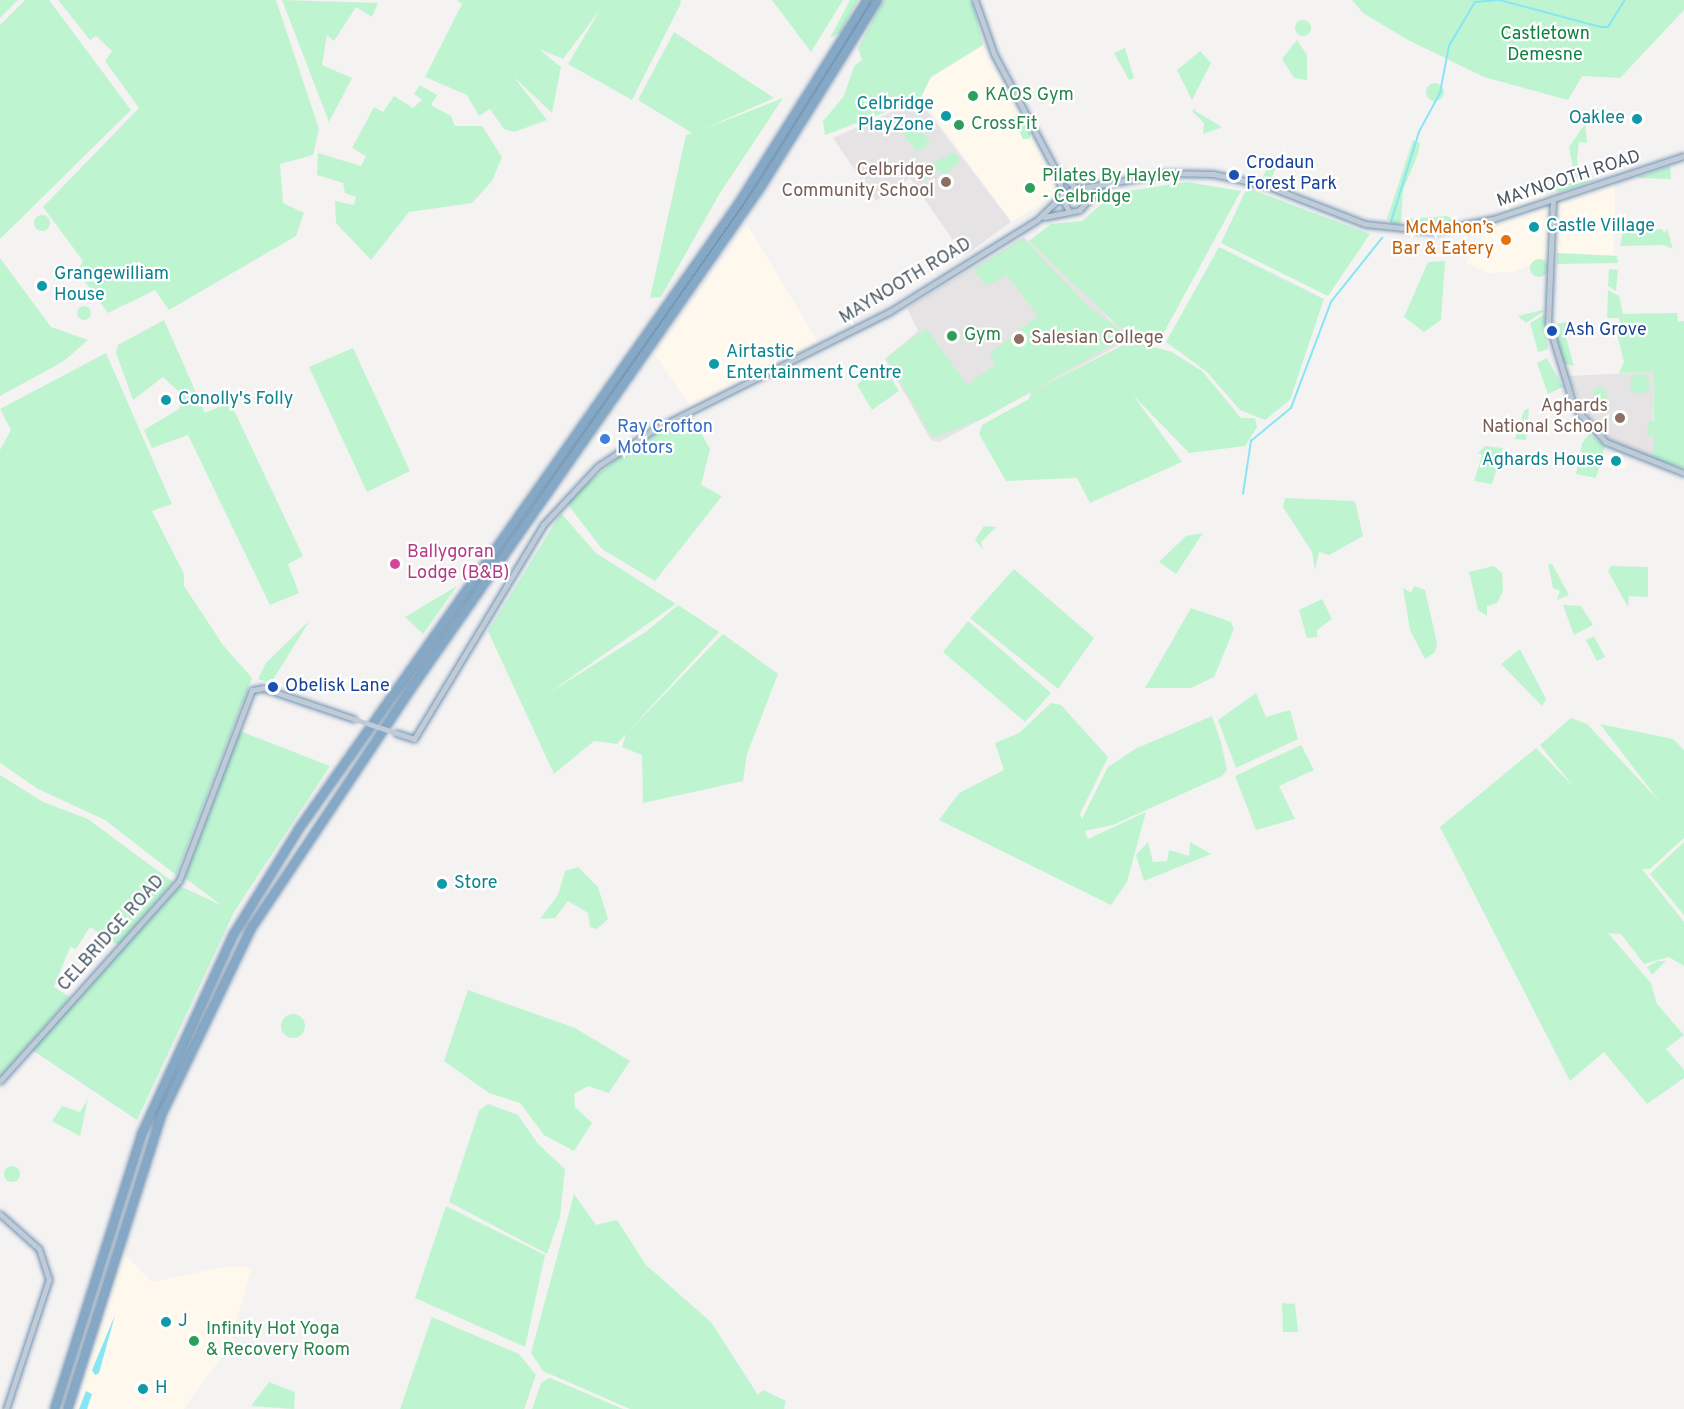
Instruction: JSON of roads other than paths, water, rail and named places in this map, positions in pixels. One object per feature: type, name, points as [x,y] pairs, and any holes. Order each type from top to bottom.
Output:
[{"type":"highway","points":[[53,1409],[152,1104],[232,934],[298,829],[739,202],[866,0]]},
{"type":"highway","points":[[68,1409],[162,1112],[250,929],[406,694],[755,195],[877,0]]},
{"type":"main road","points":[[975,0],[994,54],[1055,169],[1061,196],[1069,211]]},
{"type":"main road","name":"MAYNOOTH ROAD","points":[[354,719],[414,739],[532,542],[571,491],[617,452],[691,412],[857,330],[1037,220],[1061,196],[1076,188],[1167,173],[1214,174],[1265,185],[1378,227],[1410,231],[1461,227],[1552,200],[1684,156]]},
{"type":"main road","points":[[1055,169],[1076,188],[1084,202]]},
{"type":"main road","name":"MAYNOOTH ROAD","points":[[1037,220],[1079,210],[1084,202],[1118,182]]},
{"type":"main road","points":[[1552,200],[1548,322],[1574,407],[1606,442],[1684,473]]},
{"type":"main road","name":"CELBRIDGE ROAD","points":[[0,1081],[178,881],[255,688],[354,719]]},
{"type":"main road","points":[[0,1214],[39,1249],[49,1280],[6,1409]]},
{"type":"water","points":[[115,1315],[99,1373],[95,1375],[92,1370]]},
{"type":"water","points":[[86,1391],[92,1394],[87,1409],[79,1409]]},
{"type":"waterway","points":[[1391,222],[1419,132],[1440,93],[1449,46],[1475,2],[1500,0],[1608,27],[1625,0]]},
{"type":"waterway","points":[[1243,494],[1251,441],[1291,408],[1331,302],[1382,238]]},
{"type":"place","name":"KAOS Gym","points":[[973,96]]},
{"type":"place","name":"Celbridge PlayZone","points":[[946,116]]},
{"type":"place","name":"Oaklee","points":[[1637,119]]},
{"type":"place","name":"CrossFit","points":[[959,125]]},
{"type":"place","name":"Crodaun Forest Park","points":[[1234,175]]},
{"type":"place","name":"Celbridge Community School","points":[[946,182]]},
{"type":"place","name":"Pilates By Hayley - Celbridge","points":[[1030,188]]},
{"type":"place","name":"Castle Village","points":[[1534,227]]},
{"type":"place","name":"McMahon’s Bar & Eatery","points":[[1506,240]]},
{"type":"place","name":"Grangewilliam House","points":[[42,286]]},
{"type":"place","name":"Ash Grove","points":[[1552,331]]},
{"type":"place","name":"Gym","points":[[952,336]]},
{"type":"place","name":"Salesian College","points":[[1019,339]]},
{"type":"place","name":"Airtastic Entertainment Centre","points":[[714,364]]},
{"type":"place","name":"Conolly's Folly","points":[[166,400]]},
{"type":"place","name":"Aghards National School","points":[[1620,418]]},
{"type":"place","name":"Ray Crofton Motors","points":[[605,439]]},
{"type":"place","name":"Aghards House","points":[[1616,461]]},
{"type":"place","name":"Ballygoran Lodge (B&B)","points":[[395,564]]},
{"type":"place","name":"Obelisk Lane","points":[[273,687]]},
{"type":"place","name":"Store","points":[[442,884]]},
{"type":"place","name":"J","points":[[166,1322]]},
{"type":"place","name":"Infinity Hot Yoga & Recovery Room","points":[[194,1341]]},
{"type":"place","name":"H","points":[[143,1389]]},
{"type":"park label","name":"Castletown Demesne","points":[[1545,46]]}]
